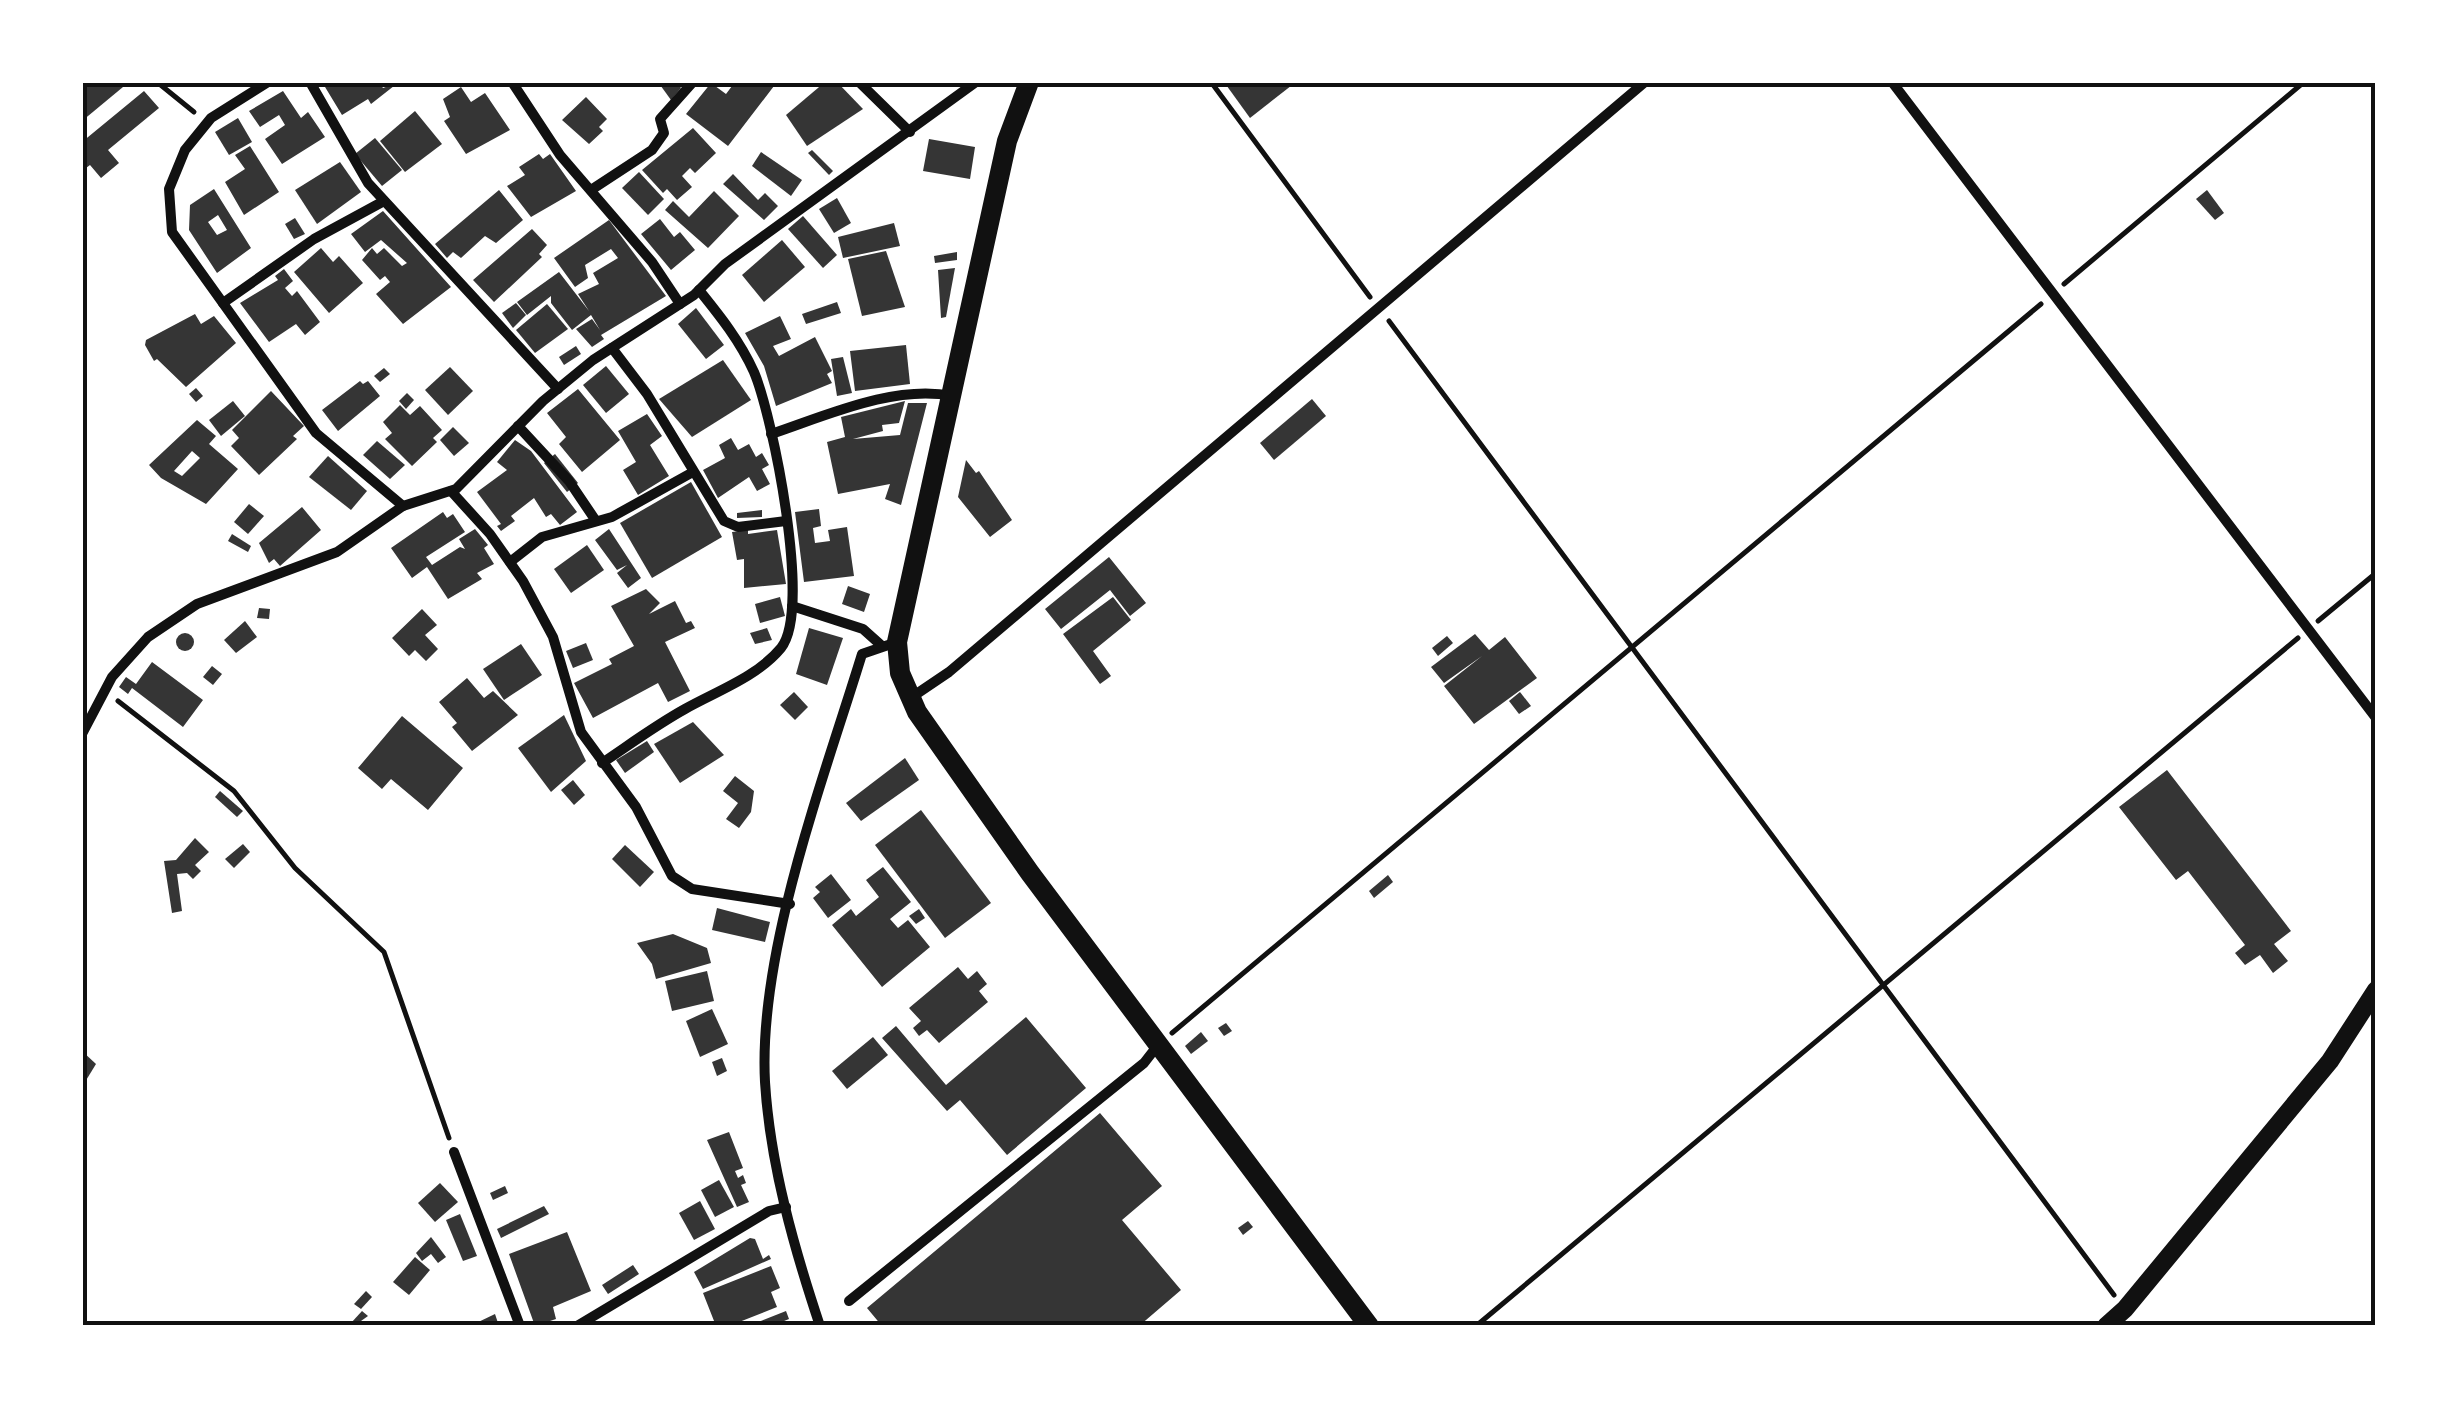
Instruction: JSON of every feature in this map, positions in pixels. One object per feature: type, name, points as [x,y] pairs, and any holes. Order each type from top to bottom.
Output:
[{"type":"main road","points":[[1030,82],[1007,141],[952,396],[889,644],[911,698],[1030,873],[1368,1326]]},
{"type":"street","points":[[268,82],[207,122],[185,150],[170,189],[172,232],[316,433],[403,506]]},
{"type":"street","points":[[310,82],[343,146],[384,201],[558,389]]},
{"type":"street","points":[[512,82],[560,155],[680,304]]},
{"type":"street","points":[[592,190],[652,150],[664,133],[660,119],[693,82]]},
{"type":"street","points":[[860,82],[910,132]]},
{"type":"street","points":[[82,734],[104,690],[148,637],[197,604],[337,552],[403,506],[451,491],[558,389],[680,304],[812,199],[976,82]]},
{"type":"street","points":[[911,698],[964,659],[1645,82]]},
{"type":"street","points":[[1892,82],[2376,718]]},
{"type":"street","points":[[223,304],[314,239],[384,201]]},
{"type":"street","points":[[602,764],[682,710],[749,675],[783,646],[792,606],[794,583],[786,521],[771,434],[755,374],[733,332],[699,290]]},
{"type":"street","points":[[612,348],[647,394],[724,521],[738,526],[786,521]]},
{"type":"street","points":[[771,434],[849,408],[932,392],[952,396]]},
{"type":"street","points":[[518,426],[569,481],[596,521]]},
{"type":"street","points":[[510,562],[542,537],[596,521],[694,472]]},
{"type":"street","points":[[451,491],[510,562],[552,637],[581,732],[636,806],[672,876],[692,889],[790,904]]},
{"type":"street","points":[[792,606],[863,628],[889,644]]},
{"type":"street","points":[[820,1326],[792,1240],[766,1081],[772,988],[801,852],[862,654],[889,644]]},
{"type":"street","points":[[2106,1326],[2330,1061],[2376,990]]},
{"type":"street","points":[[849,1301],[1144,1062],[1158,1044]]},
{"type":"street","points":[[454,1152],[520,1326]]},
{"type":"street","points":[[578,1326],[769,1211],[786,1206]]},
{"type":"path","points":[[157,82],[207,122]]},
{"type":"path","points":[[1211,82],[2124,1309]]},
{"type":"path","points":[[1158,1044],[2304,82]]},
{"type":"path","points":[[1476,1326],[1885,988],[2376,573]]},
{"type":"path","points":[[104,690],[234,792],[295,868],[384,952],[395,972],[454,1152]]},
{"type":"building","points":[[89,82],[119,82],[123,87],[82,121],[82,88]]},
{"type":"building","points":[[322,82],[379,82],[383,88],[399,82],[371,104],[368,99],[342,115]]},
{"type":"building","points":[[658,82],[677,82],[681,88],[671,100]]},
{"type":"building","points":[[735,82],[774,86],[728,146],[686,114],[711,83],[726,94]]},
{"type":"building","points":[[825,82],[837,82],[863,109],[807,146],[786,115]]},
{"type":"building","points":[[1224,82],[1296,82],[1250,118]]},
{"type":"building","points":[[461,87],[471,102],[485,93],[510,130],[466,154],[444,121],[450,117],[443,99]]},
{"type":"building","points":[[144,91],[159,108],[108,150],[119,163],[101,178],[90,165],[82,171],[82,142]]},
{"type":"building","points":[[283,91],[301,118],[308,112],[325,137],[282,164],[265,139],[285,125],[279,115],[260,127],[249,111]]},
{"type":"building","points":[[586,97],[607,119],[599,127],[603,131],[589,144],[562,120]]},
{"type":"building","points":[[415,111],[442,144],[405,172],[380,141]]},
{"type":"building","points":[[238,118],[252,142],[229,155],[215,132]]},
{"type":"building","points":[[693,128],[716,153],[695,173],[690,168],[682,176],[692,187],[677,200],[667,189],[663,193],[642,170]]},
{"type":"building","points":[[375,138],[402,170],[382,186],[355,154]]},
{"type":"building","points":[[929,139],[975,147],[970,179],[923,171]]},
{"type":"building","points":[[250,146],[279,192],[244,215],[225,182],[245,169],[235,155]]},
{"type":"building","points":[[812,150],[833,171],[829,175],[808,153]]},
{"type":"building","points":[[761,152],[802,180],[791,196],[752,166]]},
{"type":"building","points":[[539,154],[543,159],[550,154],[576,191],[531,217],[507,186],[525,175],[519,167]]},
{"type":"building","points":[[340,162],[361,192],[317,224],[295,190]]},
{"type":"building","points":[[639,172],[664,199],[648,215],[622,188]]},
{"type":"building","points":[[733,174],[758,200],[765,193],[778,206],[764,220],[723,184]]},
{"type":"building","points":[[214,189],[251,248],[217,273],[189,230],[190,205]],"holes":[[[218,215],[227,230],[217,235],[208,222]]]},
{"type":"building","points":[[499,190],[523,220],[496,243],[485,236],[461,258],[453,252],[447,258],[435,244]]},
{"type":"building","points":[[2207,190],[2224,213],[2215,220],[2196,199]]},
{"type":"building","points":[[714,191],[739,216],[708,248],[665,210],[673,201],[689,217]]},
{"type":"building","points":[[837,198],[851,223],[834,233],[819,209]]},
{"type":"building","points":[[383,211],[451,287],[403,324],[376,294],[390,282],[385,276],[380,280],[362,260],[372,248],[377,254],[384,248],[402,266],[407,263],[381,240],[365,252],[351,234]]},
{"type":"building","points":[[803,216],[837,255],[823,268],[788,229]]},
{"type":"building","points":[[295,218],[305,234],[294,239],[285,224]]},
{"type":"building","points":[[660,219],[674,237],[680,232],[695,250],[671,270],[641,234]]},
{"type":"building","points":[[609,220],[666,296],[601,335],[604,339],[592,347],[576,329],[592,319],[600,330],[591,315],[572,330],[551,303],[551,296],[527,315],[517,302],[559,272],[589,311],[578,294],[599,284],[593,273],[618,258],[611,249],[585,265],[588,278],[575,287],[554,258]]},
{"type":"building","points":[[894,223],[900,246],[843,258],[838,237]]},
{"type":"building","points":[[532,229],[547,245],[539,254],[542,257],[494,302],[473,280]]},
{"type":"building","points":[[782,240],[805,267],[764,302],[742,275]]},
{"type":"building","points":[[321,248],[333,262],[339,256],[363,283],[329,313],[294,272]]},
{"type":"building","points":[[886,251],[905,307],[862,316],[848,259]]},
{"type":"building","points":[[957,252],[957,260],[935,263],[934,256]]},
{"type":"building","points":[[955,268],[946,317],[941,318],[938,270]]},
{"type":"building","points":[[284,269],[293,281],[285,288],[292,296],[297,291],[320,322],[305,335],[296,324],[269,342],[240,303],[278,280],[275,276]]},
{"type":"building","points":[[837,302],[841,313],[806,324],[802,314]]},
{"type":"building","points":[[516,303],[526,315],[513,328],[502,313]]},
{"type":"building","points":[[547,304],[568,329],[535,353],[516,330]]},
{"type":"building","points":[[696,308],[724,345],[706,359],[678,324]]},
{"type":"building","points":[[195,314],[201,324],[214,316],[236,343],[186,387],[157,359],[154,361],[145,345],[146,340]]},
{"type":"building","points":[[780,316],[791,339],[773,346],[779,356],[815,337],[832,371],[827,374],[832,383],[776,406],[764,366],[745,333]]},
{"type":"building","points":[[906,345],[910,384],[855,391],[850,351]]},
{"type":"building","points":[[576,346],[581,354],[564,365],[559,357]]},
{"type":"building","points":[[843,357],[852,393],[837,396],[831,359]]},
{"type":"building","points":[[723,360],[751,400],[692,437],[659,399]]},
{"type":"building","points":[[606,366],[629,394],[606,413],[583,385]]},
{"type":"building","points":[[450,367],[473,391],[448,415],[425,390]]},
{"type":"building","points":[[384,368],[390,374],[380,382],[374,376]]},
{"type":"building","points":[[360,381],[368,381],[380,396],[338,431],[322,410]]},
{"type":"building","points":[[196,388],[203,396],[196,402],[189,394]]},
{"type":"building","points":[[578,389],[620,440],[582,472],[559,444],[566,437],[547,413]]},
{"type":"building","points":[[271,391],[304,426],[293,436],[297,439],[259,475],[231,446],[239,438],[232,430]]},
{"type":"building","points":[[407,393],[414,400],[406,409],[399,401]]},
{"type":"building","points":[[1312,399],[1326,416],[1274,460],[1260,443]]},
{"type":"building","points":[[233,401],[245,416],[221,436],[209,420]]},
{"type":"building","points":[[905,401],[899,423],[882,425],[883,431],[853,439],[900,435],[908,403],[927,403],[901,505],[885,499],[890,484],[838,494],[827,442],[845,437],[841,417]]},
{"type":"building","points":[[400,405],[410,415],[420,406],[442,430],[433,438],[437,442],[412,466],[385,439],[392,433],[383,422]]},
{"type":"building","points":[[647,414],[662,436],[650,445],[669,476],[638,495],[623,470],[636,462],[618,431]]},
{"type":"building","points":[[197,420],[216,436],[209,444],[238,469],[206,504],[161,478],[149,465]],"holes":[[[192,451],[200,458],[182,476],[174,471]]]},
{"type":"building","points":[[453,427],[469,443],[454,456],[440,440]]},
{"type":"building","points":[[731,438],[738,450],[749,444],[756,457],[762,453],[769,465],[762,469],[770,484],[757,491],[749,477],[718,498],[703,470],[725,458],[719,445]]},
{"type":"building","points":[[515,440],[531,451],[577,512],[560,525],[551,514],[546,517],[534,498],[511,516],[515,521],[501,531],[497,526],[501,524],[477,492],[507,470],[497,462]]},
{"type":"building","points":[[377,441],[405,465],[390,479],[363,455]]},
{"type":"building","points":[[555,454],[578,483],[567,492],[544,463]]},
{"type":"building","points":[[328,456],[367,491],[351,510],[309,477]]},
{"type":"building","points":[[966,460],[976,473],[979,471],[1012,520],[990,537],[958,497]]},
{"type":"building","points":[[691,482],[722,537],[652,578],[620,523]]},
{"type":"building","points":[[249,504],[264,516],[248,534],[234,522]]},
{"type":"building","points":[[302,507],[321,530],[280,566],[274,559],[269,563],[259,543]]},
{"type":"building","points":[[819,509],[821,526],[813,528],[815,543],[830,541],[828,530],[847,527],[854,576],[804,582],[795,512]]},
{"type":"building","points":[[762,510],[762,517],[737,518],[737,513]]},
{"type":"building","points":[[443,512],[447,518],[453,514],[465,532],[426,557],[432,565],[460,547],[465,549],[459,539],[475,529],[488,545],[484,548],[494,564],[477,573],[482,579],[448,599],[427,567],[412,578],[391,548]]},
{"type":"building","points":[[609,529],[641,578],[628,588],[617,573],[627,565],[617,570],[595,540]]},
{"type":"building","points":[[748,530],[748,534],[777,530],[786,584],[744,588],[744,559],[737,560],[732,532]]},
{"type":"building","points":[[232,534],[251,546],[248,552],[228,541]]},
{"type":"building","points":[[587,545],[604,570],[571,593],[554,569]]},
{"type":"building","points":[[1109,557],[1146,603],[1130,616],[1110,590],[1061,629],[1045,609]]},
{"type":"building","points":[[848,586],[870,594],[864,612],[842,604]]},
{"type":"building","points":[[646,589],[660,603],[649,614],[675,601],[686,623],[691,621],[695,628],[665,642],[690,691],[668,702],[658,683],[593,718],[574,683],[612,664],[609,659],[634,646],[611,606]]},
{"type":"building","points":[[780,597],[785,616],[760,623],[755,604]]},
{"type":"building","points":[[1113,597],[1131,620],[1093,651],[1111,676],[1100,684],[1063,634]]},
{"type":"building","points":[[259,608],[270,609],[269,619],[257,618]]},
{"type":"building","points":[[422,609],[437,625],[425,635],[438,649],[426,661],[415,650],[409,656],[392,638]]},
{"type":"building","points":[[245,621],[257,637],[236,653],[224,640]]},
{"type":"building","points":[[767,628],[772,640],[755,644],[750,633]]},
{"type":"building","points":[[809,628],[843,638],[827,685],[796,674]]},
{"type":"building","points":[[185,633],[194,642],[185,651],[176,642]]},
{"type":"building","points":[[1475,634],[1489,650],[1505,637],[1537,678],[1474,724],[1444,686],[1482,656],[1444,683],[1431,667]]},
{"type":"building","points":[[1447,636],[1453,643],[1438,656],[1432,648]]},
{"type":"building","points":[[586,643],[593,660],[573,668],[566,651]]},
{"type":"building","points":[[521,644],[542,675],[504,700],[483,669]]},
{"type":"building","points":[[152,662],[203,700],[183,727],[132,688],[128,694],[119,687],[126,677],[136,684]]},
{"type":"building","points":[[212,666],[222,674],[213,685],[203,677]]},
{"type":"building","points":[[467,678],[484,698],[493,691],[518,715],[472,751],[452,727],[457,723],[439,702]]},
{"type":"building","points":[[794,692],[808,707],[795,720],[780,705]]},
{"type":"building","points":[[1520,692],[1531,706],[1519,714],[1509,701]]},
{"type":"building","points":[[564,715],[586,761],[551,792],[518,748]]},
{"type":"building","points":[[402,716],[463,768],[428,810],[391,779],[382,789],[358,768]]},
{"type":"building","points":[[693,722],[724,755],[680,783],[654,744]]},
{"type":"building","points":[[647,741],[654,752],[625,773],[616,760]]},
{"type":"building","points":[[905,758],[919,780],[861,821],[846,803]]},
{"type":"building","points":[[2167,770],[2291,931],[2274,944],[2288,961],[2273,973],[2260,955],[2245,965],[2235,953],[2245,945],[2188,871],[2176,880],[2119,807]]},
{"type":"building","points":[[735,776],[754,791],[751,812],[739,828],[726,819],[738,803],[723,791]]},
{"type":"building","points":[[573,780],[585,795],[574,805],[561,790]]},
{"type":"building","points":[[220,791],[243,811],[237,817],[215,797]]},
{"type":"building","points":[[921,810],[991,903],[945,938],[875,845]]},
{"type":"building","points":[[195,838],[209,852],[195,865],[201,871],[193,879],[187,873],[177,874],[182,911],[172,913],[164,861],[176,860]]},
{"type":"building","points":[[243,844],[250,852],[234,868],[225,859]]},
{"type":"building","points":[[625,845],[654,872],[640,887],[612,859]]},
{"type":"building","points":[[883,867],[911,902],[890,919],[898,928],[908,920],[930,947],[882,987],[832,925],[851,909],[856,916],[879,897],[866,880]]},
{"type":"building","points":[[831,874],[851,900],[828,918],[813,898],[820,892],[815,887]]},
{"type":"building","points":[[1388,875],[1393,882],[1374,898],[1369,891]]},
{"type":"building","points":[[717,908],[770,922],[765,942],[712,930]]},
{"type":"building","points":[[919,909],[925,918],[916,924],[909,916]]},
{"type":"building","points":[[673,934],[707,948],[711,963],[656,979],[652,964],[637,943]]},
{"type":"building","points":[[958,967],[968,979],[977,971],[987,984],[979,991],[988,1002],[939,1043],[927,1030],[919,1036],[913,1028],[921,1021],[909,1008]]},
{"type":"building","points":[[707,971],[714,1001],[672,1011],[665,981]]},
{"type":"building","points":[[712,1009],[728,1044],[700,1057],[686,1021]]},
{"type":"building","points":[[1026,1017],[1086,1088],[1007,1155],[960,1100],[947,1111],[882,1038],[896,1026],[946,1085]]},
{"type":"building","points":[[1226,1023],[1232,1031],[1224,1036],[1218,1028]]},
{"type":"building","points":[[1201,1032],[1208,1041],[1191,1054],[1185,1046]]},
{"type":"building","points":[[873,1037],[888,1055],[847,1089],[832,1071]]},
{"type":"building","points":[[82,1051],[96,1064],[85,1082],[82,1080]]},
{"type":"building","points":[[722,1058],[727,1071],[717,1076],[712,1062]]},
{"type":"building","points":[[1100,1113],[1162,1186],[1122,1220],[1181,1290],[1139,1326],[882,1326],[867,1308]]},
{"type":"building","points":[[729,1132],[743,1168],[735,1171],[738,1178],[743,1175],[746,1183],[741,1185],[749,1202],[737,1207],[707,1140]]},
{"type":"building","points":[[719,1180],[734,1207],[715,1217],[701,1190]]},
{"type":"building","points":[[440,1183],[458,1202],[435,1222],[418,1203]]},
{"type":"building","points":[[505,1186],[508,1193],[493,1200],[490,1193]]},
{"type":"building","points":[[700,1201],[715,1229],[694,1240],[679,1213]]},
{"type":"building","points":[[544,1206],[549,1214],[501,1238],[497,1229]]},
{"type":"building","points":[[460,1214],[477,1256],[463,1261],[446,1220]]},
{"type":"building","points":[[1248,1221],[1253,1227],[1243,1235],[1238,1228]]},
{"type":"building","points":[[567,1232],[591,1291],[553,1307],[556,1319],[535,1326],[509,1254]]},
{"type":"building","points":[[431,1237],[446,1257],[438,1263],[431,1254],[422,1261],[416,1253]]},
{"type":"building","points":[[750,1238],[755,1239],[763,1259],[769,1255],[771,1259],[703,1289],[694,1272]]},
{"type":"building","points":[[415,1257],[430,1270],[409,1295],[393,1282]]},
{"type":"building","points":[[633,1265],[639,1274],[608,1294],[602,1285]]},
{"type":"building","points":[[771,1266],[780,1288],[771,1292],[777,1307],[729,1326],[716,1326],[703,1293]]},
{"type":"building","points":[[366,1291],[372,1297],[361,1309],[354,1304]]},
{"type":"building","points":[[362,1311],[368,1316],[354,1326],[351,1323]]},
{"type":"building","points":[[786,1311],[789,1319],[772,1326],[748,1326]]},
{"type":"building","points":[[495,1314],[499,1326],[470,1326]]}]
